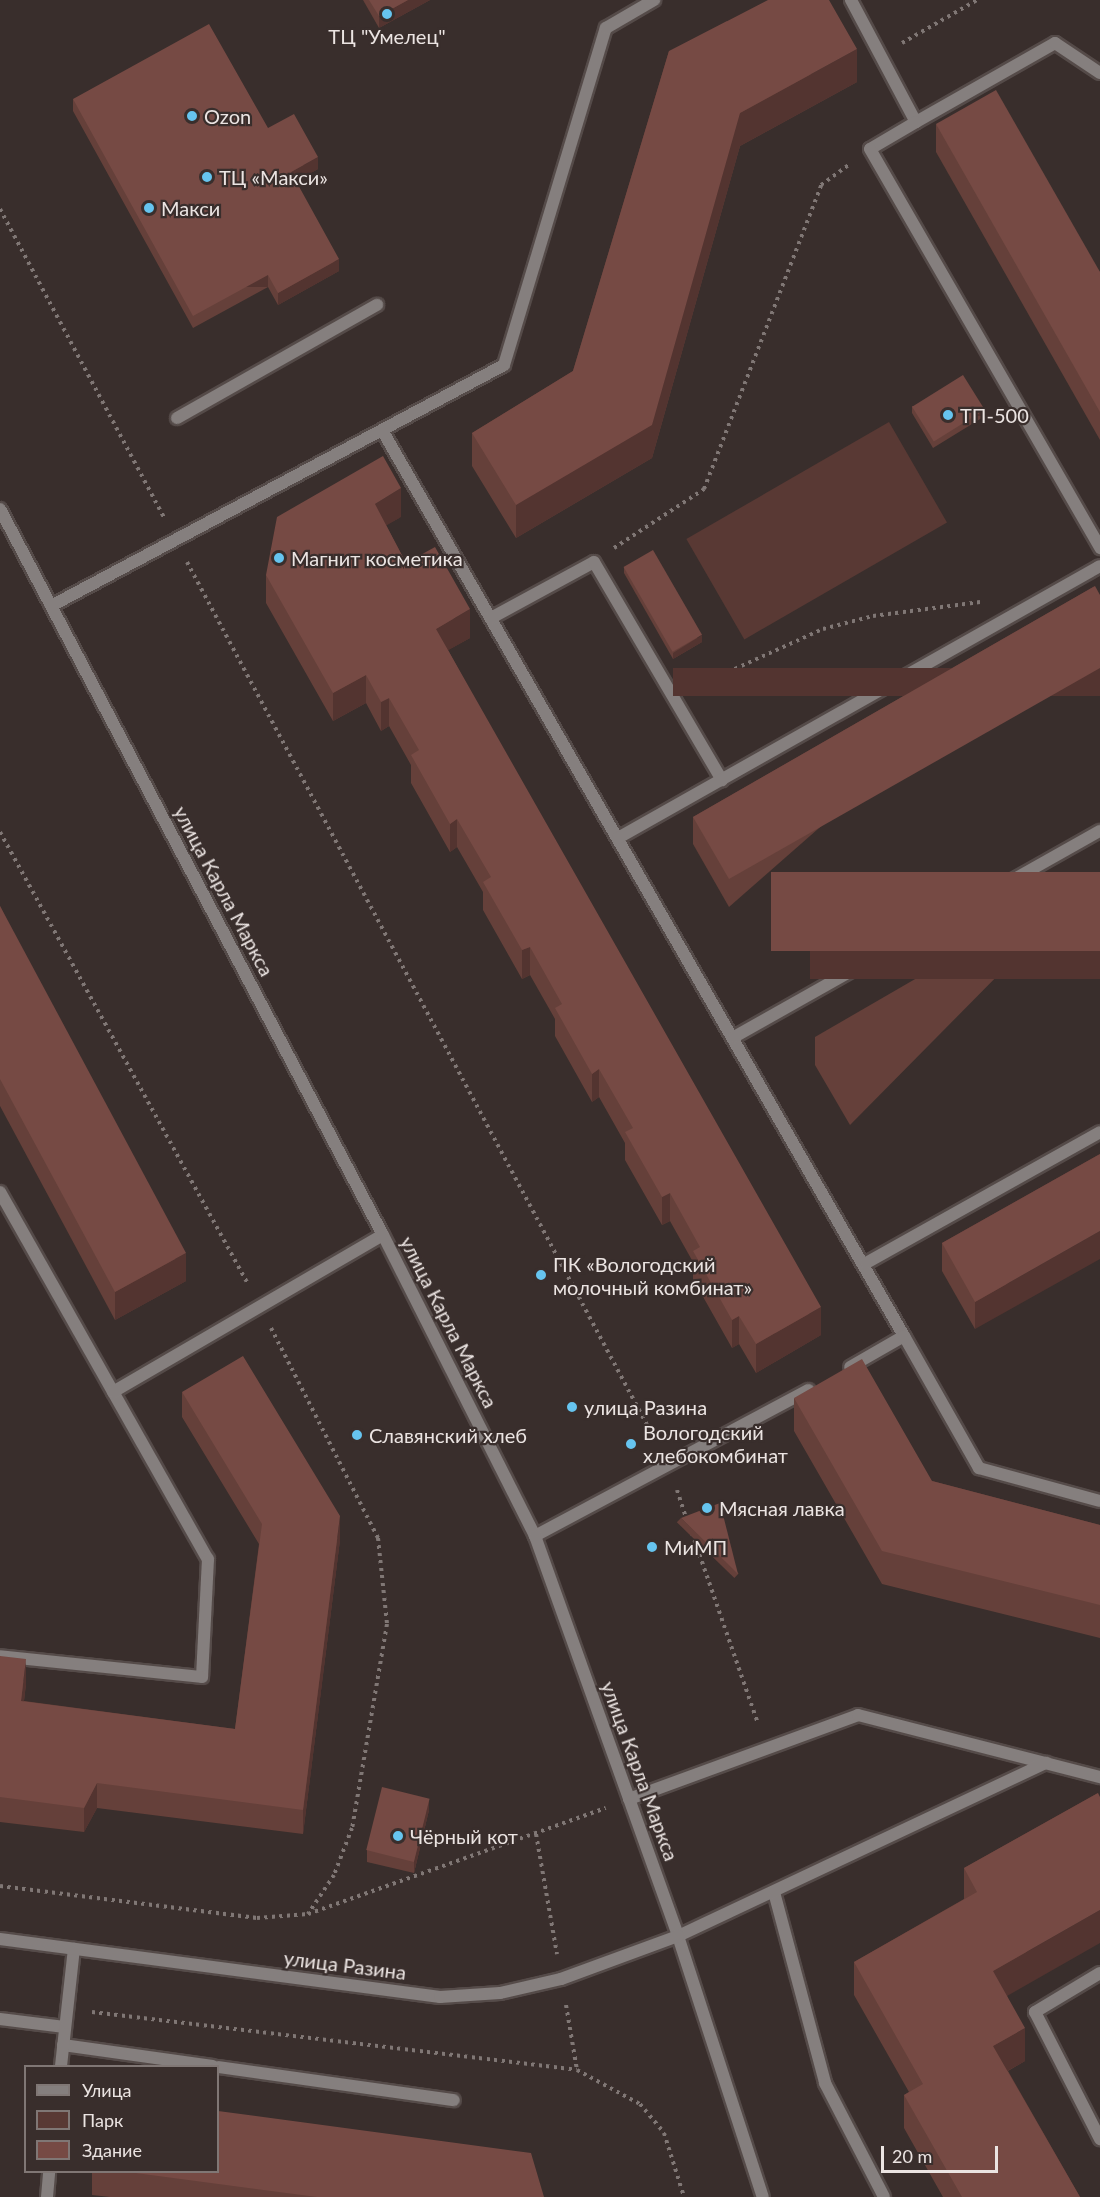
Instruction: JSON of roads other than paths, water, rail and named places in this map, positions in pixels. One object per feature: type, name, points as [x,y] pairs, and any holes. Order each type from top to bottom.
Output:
[{"type":"street","points":[[51,606],[504,365],[606,28],[654,0]]},
{"type":"street","points":[[851,0],[915,122]]},
{"type":"street","points":[[1100,74],[1055,43],[870,149],[1100,548]]},
{"type":"street","points":[[177,418],[377,304]]},
{"type":"street","points":[[382,430],[866,1263],[904,1336],[979,1468],[1100,1501]]},
{"type":"street","name":"улица Карла Маркса","points":[[0,509],[383,1234],[535,1536],[678,1936],[763,2197]]},
{"type":"street","points":[[491,618],[594,562],[722,780]]},
{"type":"street","points":[[618,838],[1100,566]]},
{"type":"street","points":[[734,1037],[1100,831]]},
{"type":"street","points":[[866,1263],[1100,1132]]},
{"type":"street","points":[[0,1192],[208,1559],[202,1677],[0,1656]]},
{"type":"street","points":[[113,1392],[383,1234]]},
{"type":"street","points":[[535,1536],[904,1336]]},
{"type":"street","points":[[629,1799],[858,1715],[1100,1777]]},
{"type":"street","name":"улица Разина","points":[[0,1940],[440,1997],[500,1993],[561,1979],[678,1936],[1046,1763]]},
{"type":"street","points":[[774,1892],[825,2083],[884,2197]]},
{"type":"street","points":[[61,2065],[74,1949]]},
{"type":"street","points":[[1100,1973],[1035,2012],[1100,2139]]},
{"type":"street","points":[[0,2019],[65,2027]]},
{"type":"street","points":[[63,2045],[199,2065]]},
{"type":"street","points":[[219,2067],[454,2100]]},
{"type":"street","points":[[47,2197],[49,2173]]},
{"type":"place","name":"ТЦ \"Умелец\"","points":[[387,14]]},
{"type":"place","name":"Ozon","points":[[192,116]]},
{"type":"place","name":"ТЦ «Макси»","points":[[207,177]]},
{"type":"place","name":"Макси","points":[[149,208]]},
{"type":"place","name":"ТП-500","points":[[948,415]]},
{"type":"place","name":"Магнит косметика","points":[[279,558]]},
{"type":"place","name":"ПК «Вологодский молочный комбинат»","points":[[541,1275]]},
{"type":"place","name":"улица Разина","points":[[572,1407]]},
{"type":"place","name":"Славянский хлеб","points":[[357,1435]]},
{"type":"place","name":"Вологодский хлебокомбинат","points":[[631,1444]]},
{"type":"place","name":"Мясная лавка","points":[[707,1508]]},
{"type":"place","name":"МиМП","points":[[652,1547]]},
{"type":"place","name":"Чёрный кот","points":[[398,1836]]}]
